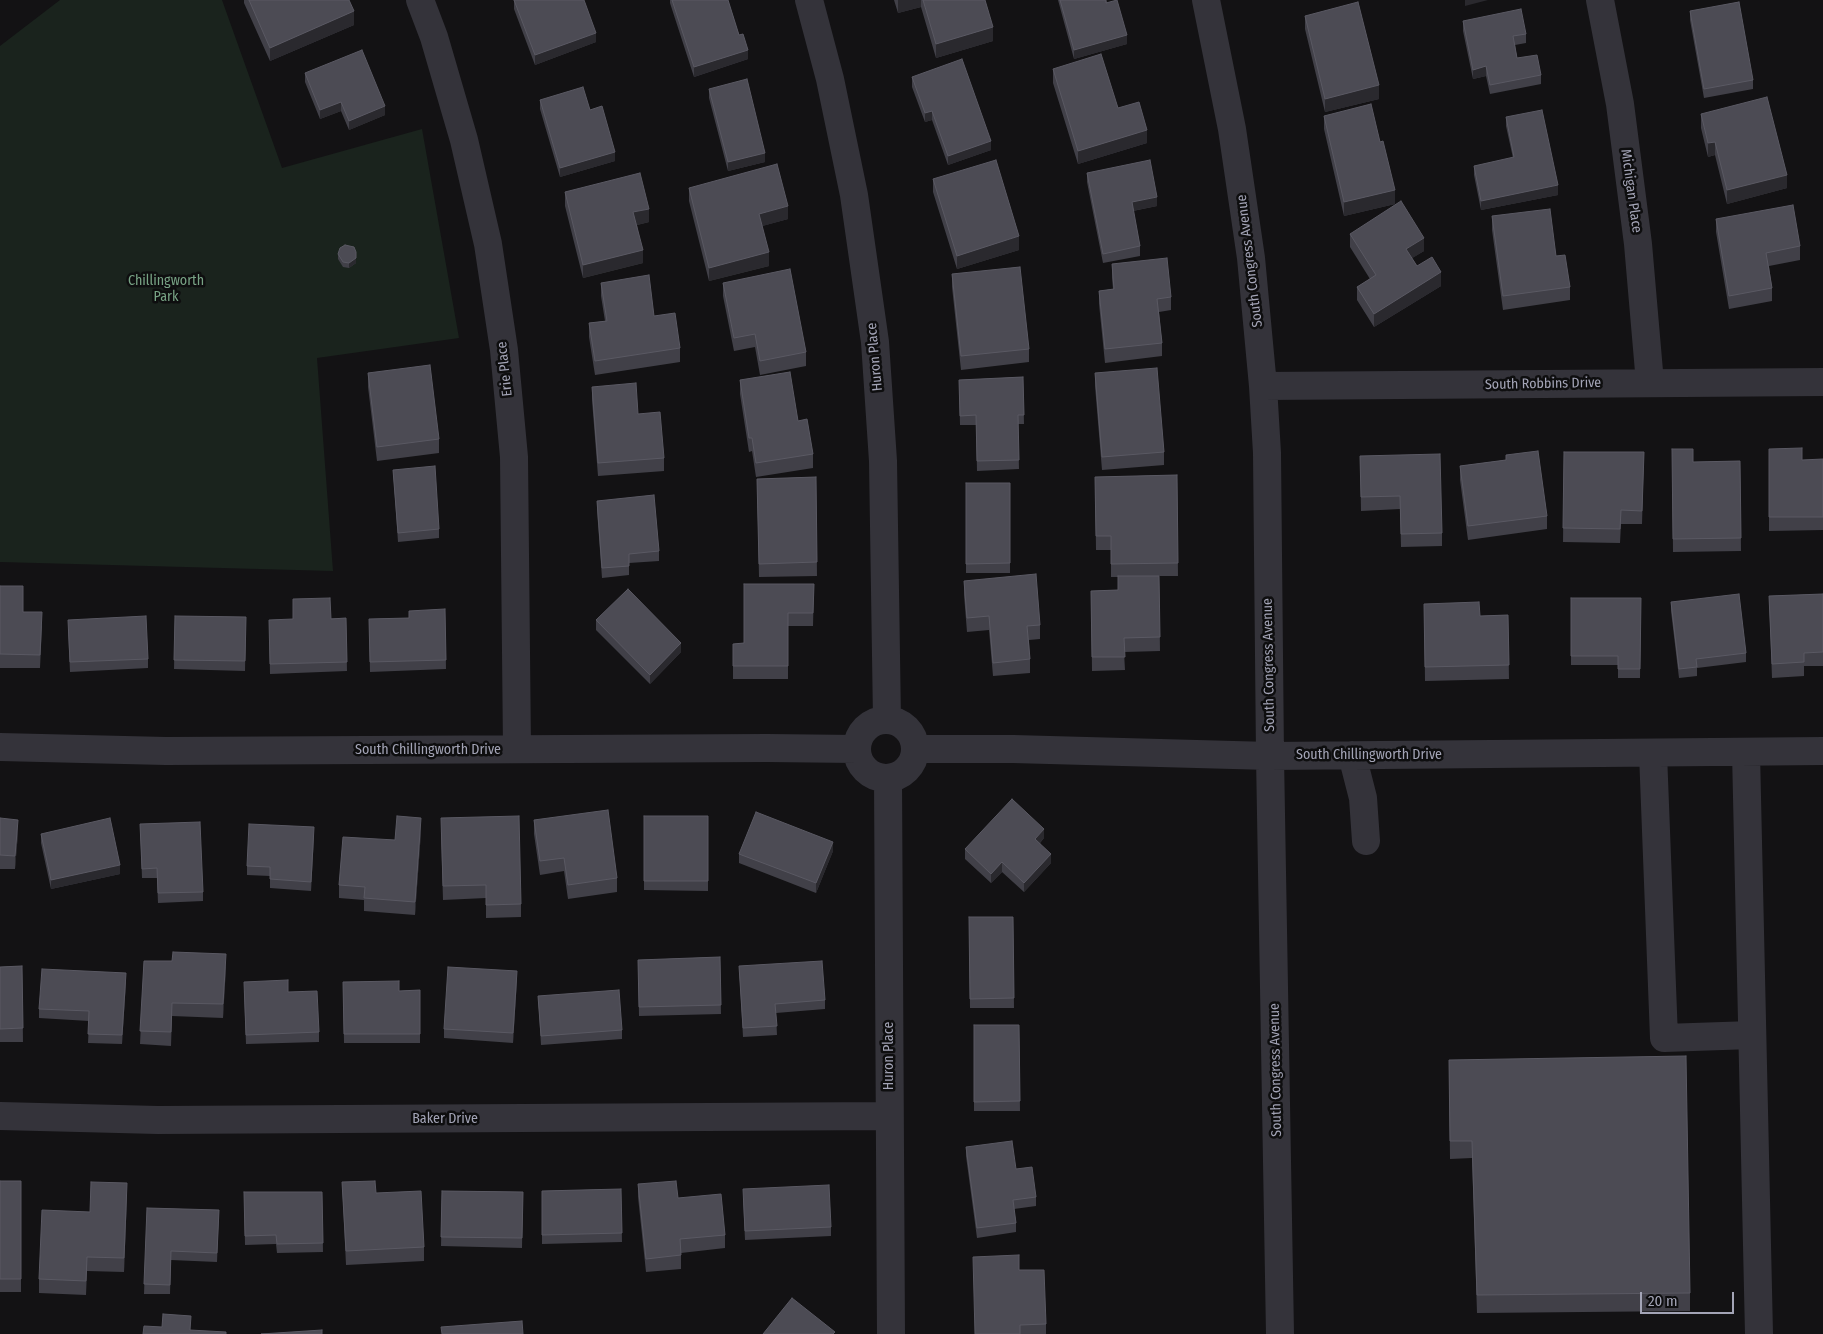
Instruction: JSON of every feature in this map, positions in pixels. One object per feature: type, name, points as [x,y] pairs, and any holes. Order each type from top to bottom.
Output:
[{"type":"street","name":"Erie Place","points":[[420,0],[434,37],[464,140],[488,244],[504,350],[514,457],[517,749]]},
{"type":"street","name":"Huron Place","points":[[809,0],[830,79],[854,195],[875,342],[883,461],[887,720]]},
{"type":"street","name":"South Congress Avenue","points":[[1206,0],[1234,138],[1251,258],[1267,453],[1280,1334]]},
{"type":"street","name":"Michigan Place","points":[[1600,0],[1620,104],[1638,244],[1650,383]]},
{"type":"street","name":"South Robbins Drive","points":[[1263,386],[1823,382]]},
{"type":"street","points":[[887,720],[901,723],[909,729],[913,737],[915,749],[912,764],[906,771],[898,776],[888,778],[868,773],[861,765],[857,756],[860,736],[866,728],[874,722],[887,720]]},
{"type":"street","name":"South Chillingworth Drive","points":[[0,747],[166,751],[857,749]]},
{"type":"street","name":"South Chillingworth Drive","points":[[915,749],[1270,756],[1823,751]]},
{"type":"street","points":[[1653,752],[1664,1038],[1752,1035]]},
{"type":"street","points":[[1746,752],[1759,1334]]},
{"type":"street","points":[[1352,755],[1363,798],[1366,841]]},
{"type":"street","name":"Huron Place","points":[[888,778],[891,1334]]},
{"type":"street","name":"Baker Drive","points":[[0,1116],[168,1120],[889,1116]]},
{"type":"green space","name":"Chillingworth Park","points":[[60,0],[222,0],[282,168],[422,129],[459,338],[317,358],[333,571],[0,562],[0,46]]},
{"type":"building","points":[[249,0],[349,0],[354,11],[270,48]]},
{"type":"building","points":[[514,0],[584,0],[596,33],[535,55]]},
{"type":"building","points":[[672,0],[728,0],[739,35],[743,34],[748,50],[694,67]]},
{"type":"building","points":[[923,0],[985,0],[993,27],[936,44]]},
{"type":"building","points":[[1060,0],[1106,0],[1106,3],[1117,0],[1127,35],[1074,50]]},
{"type":"building","points":[[1358,2],[1379,85],[1325,99],[1305,16]]},
{"type":"building","points":[[1739,2],[1753,80],[1704,89],[1690,11]]},
{"type":"building","points":[[1521,9],[1526,34],[1513,36],[1517,58],[1537,55],[1541,75],[1490,85],[1486,66],[1473,70],[1463,21]]},
{"type":"building","points":[[362,50],[385,106],[349,121],[341,102],[320,110],[305,73]]},
{"type":"building","points":[[1101,54],[1118,108],[1139,102],[1147,130],[1078,151],[1053,69]]},
{"type":"building","points":[[962,59],[991,141],[948,156],[932,111],[925,113],[912,77]]},
{"type":"building","points":[[747,79],[765,153],[728,162],[709,89]]},
{"type":"building","points":[[583,87],[590,110],[602,106],[615,152],[560,168],[540,100]]},
{"type":"building","points":[[1767,97],[1787,175],[1727,190],[1715,142],[1708,143],[1701,114]]},
{"type":"building","points":[[1371,104],[1380,142],[1383,141],[1395,190],[1344,202],[1324,116]]},
{"type":"building","points":[[1542,110],[1558,185],[1481,201],[1474,166],[1514,157],[1506,117]]},
{"type":"building","points":[[996,160],[1019,236],[957,256],[933,179]]},
{"type":"building","points":[[1150,160],[1157,197],[1132,202],[1140,246],[1103,254],[1087,173]]},
{"type":"building","points":[[777,164],[788,206],[759,214],[769,252],[709,268],[689,188]]},
{"type":"building","points":[[640,173],[649,209],[633,212],[643,250],[583,265],[565,192]]},
{"type":"building","points":[[1401,201],[1424,238],[1406,249],[1417,266],[1432,257],[1441,272],[1374,314],[1357,287],[1376,275],[1350,234]]},
{"type":"building","points":[[1793,205],[1800,246],[1766,253],[1772,288],[1729,296],[1716,219]]},
{"type":"building","points":[[1550,209],[1556,256],[1565,255],[1570,287],[1503,296],[1492,216]]},
{"type":"building","points":[[345,245],[354,247],[356,252],[356,258],[349,263],[343,262],[338,254],[340,248]]},
{"type":"building","points":[[1167,258],[1171,297],[1157,299],[1162,343],[1105,349],[1099,291],[1114,289],[1112,264]]},
{"type":"building","points":[[1020,267],[1029,349],[961,356],[952,274]]},
{"type":"building","points":[[790,269],[806,352],[760,361],[755,334],[734,338],[723,283]]},
{"type":"building","points":[[649,275],[654,316],[675,313],[680,348],[595,361],[589,323],[607,321],[601,283]]},
{"type":"building","points":[[430,365],[439,439],[377,447],[368,373]]},
{"type":"building","points":[[1157,368],[1164,452],[1102,457],[1095,373]]},
{"type":"building","points":[[790,372],[798,421],[807,419],[813,454],[756,463],[752,438],[749,438],[740,380]]},
{"type":"building","points":[[1023,377],[1024,415],[1018,415],[1019,460],[977,461],[976,415],[960,416],[959,380]]},
{"type":"building","points":[[636,383],[638,414],[660,412],[664,458],[598,463],[592,387]]},
{"type":"building","points":[[1802,448],[1802,460],[1823,459],[1823,517],[1769,517],[1769,449]]},
{"type":"building","points":[[1672,449],[1693,449],[1693,462],[1740,461],[1741,538],[1673,539]]},
{"type":"building","points":[[1538,451],[1547,516],[1468,526],[1460,466],[1506,460],[1506,455]]},
{"type":"building","points":[[1564,452],[1644,452],[1642,511],[1621,510],[1620,529],[1563,528]]},
{"type":"building","points":[[1440,454],[1442,533],[1401,534],[1400,496],[1361,497],[1360,456]]},
{"type":"building","points":[[435,466],[439,529],[398,533],[393,470]]},
{"type":"building","points":[[1177,475],[1178,563],[1111,564],[1111,536],[1096,536],[1095,477]]},
{"type":"building","points":[[816,477],[817,562],[759,564],[757,479]]},
{"type":"building","points":[[966,483],[1010,483],[1010,563],[966,564]]},
{"type":"building","points":[[654,495],[659,551],[629,554],[629,566],[602,568],[597,501]]},
{"type":"building","points":[[1036,574],[1040,625],[1027,626],[1030,659],[993,663],[989,616],[967,618],[964,581]]},
{"type":"building","points":[[1118,576],[1159,576],[1160,637],[1124,638],[1125,657],[1092,657],[1091,591],[1118,590]]},
{"type":"building","points":[[744,584],[814,584],[813,613],[788,613],[788,666],[733,666],[733,644],[744,643]]},
{"type":"building","points":[[0,586],[23,586],[23,612],[42,612],[40,655],[0,654]]},
{"type":"building","points":[[628,589],[681,643],[650,675],[596,620]]},
{"type":"building","points":[[1739,594],[1746,653],[1696,659],[1697,667],[1679,669],[1671,602]]},
{"type":"building","points":[[1823,594],[1823,652],[1804,653],[1804,662],[1772,664],[1769,596]]},
{"type":"building","points":[[330,598],[331,619],[346,618],[347,662],[270,664],[269,620],[293,619],[293,599]]},
{"type":"building","points":[[1571,598],[1641,598],[1640,669],[1618,669],[1618,656],[1571,656]]},
{"type":"building","points":[[1479,602],[1480,616],[1508,615],[1509,665],[1425,667],[1424,604]]},
{"type":"building","points":[[445,609],[446,660],[370,662],[369,619],[409,618],[409,611]]},
{"type":"building","points":[[146,616],[148,659],[70,662],[68,620]]},
{"type":"building","points":[[175,616],[246,617],[245,661],[174,660]]},
{"type":"building","points":[[1012,799],[1044,829],[1035,839],[1051,854],[1024,883],[1002,862],[991,874],[965,849]]},
{"type":"building","points":[[608,810],[617,878],[568,885],[564,858],[540,861],[534,820]]},
{"type":"building","points":[[756,812],[833,842],[816,883],[739,854]]},
{"type":"building","points":[[397,816],[421,818],[415,902],[364,898],[365,887],[339,885],[343,837],[395,840]]},
{"type":"building","points":[[519,816],[521,904],[486,905],[486,885],[443,886],[441,818]]},
{"type":"building","points":[[644,816],[708,816],[708,881],[644,881]]},
{"type":"building","points":[[0,818],[18,820],[15,856],[0,855]]},
{"type":"building","points":[[110,818],[120,865],[51,880],[41,834]]},
{"type":"building","points":[[200,822],[203,892],[158,893],[157,868],[142,869],[140,824]]},
{"type":"building","points":[[249,824],[314,827],[311,882],[270,879],[270,867],[247,866]]},
{"type":"building","points":[[969,917],[1013,917],[1014,998],[970,999]]},
{"type":"building","points":[[173,952],[226,954],[223,1004],[172,1003],[171,1032],[140,1031],[144,961],[172,961]]},
{"type":"building","points":[[720,957],[721,1005],[639,1007],[638,960]]},
{"type":"building","points":[[822,961],[825,1000],[775,1004],[777,1026],[743,1028],[739,966]]},
{"type":"building","points":[[22,966],[23,1028],[0,1029],[0,967]]},
{"type":"building","points":[[448,967],[517,971],[513,1033],[444,1029]]},
{"type":"building","points":[[42,969],[126,973],[122,1035],[88,1034],[89,1011],[39,1009]]},
{"type":"building","points":[[288,980],[288,992],[317,991],[319,1032],[246,1035],[244,982]]},
{"type":"building","points":[[399,981],[399,991],[420,990],[420,1034],[344,1034],[343,982]]},
{"type":"building","points":[[619,990],[622,1030],[541,1036],[538,996]]},
{"type":"building","points":[[974,1025],[1019,1025],[1020,1101],[974,1102]]},
{"type":"building","points":[[1686,1056],[1690,1293],[1477,1295],[1472,1141],[1450,1141],[1449,1060]]},
{"type":"building","points":[[1012,1141],[1016,1169],[1032,1167],[1036,1197],[1013,1200],[1016,1223],[977,1228],[966,1147]]},
{"type":"building","points":[[0,1181],[21,1181],[21,1279],[0,1279]]},
{"type":"building","points":[[375,1181],[376,1193],[421,1191],[424,1247],[346,1251],[342,1182]]},
{"type":"building","points":[[676,1181],[678,1198],[721,1194],[725,1235],[680,1239],[681,1255],[646,1259],[638,1184]]},
{"type":"building","points":[[91,1182],[127,1183],[124,1258],[87,1257],[86,1281],[39,1279],[42,1210],[90,1212]]},
{"type":"building","points":[[829,1185],[831,1227],[745,1231],[743,1189]]},
{"type":"building","points":[[621,1189],[622,1233],[542,1235],[542,1191]]},
{"type":"building","points":[[442,1191],[523,1192],[522,1238],[441,1237]]},
{"type":"building","points":[[244,1192],[322,1192],[323,1243],[277,1244],[276,1235],[245,1236]]},
{"type":"building","points":[[147,1208],[219,1210],[217,1253],[171,1251],[170,1285],[144,1284]]},
{"type":"building","points":[[1019,1255],[1019,1270],[1044,1270],[1046,1324],[1020,1325],[1020,1334],[975,1334],[973,1257]]},
{"type":"building","points":[[792,1298],[835,1332],[833,1334],[763,1334]]},
{"type":"building","points":[[163,1314],[191,1316],[190,1330],[226,1332],[226,1334],[143,1334],[144,1326],[162,1327]]},
{"type":"building","points":[[522,1321],[523,1334],[442,1334],[441,1327]]},
{"type":"building","points":[[322,1330],[322,1334],[261,1334]]}]
